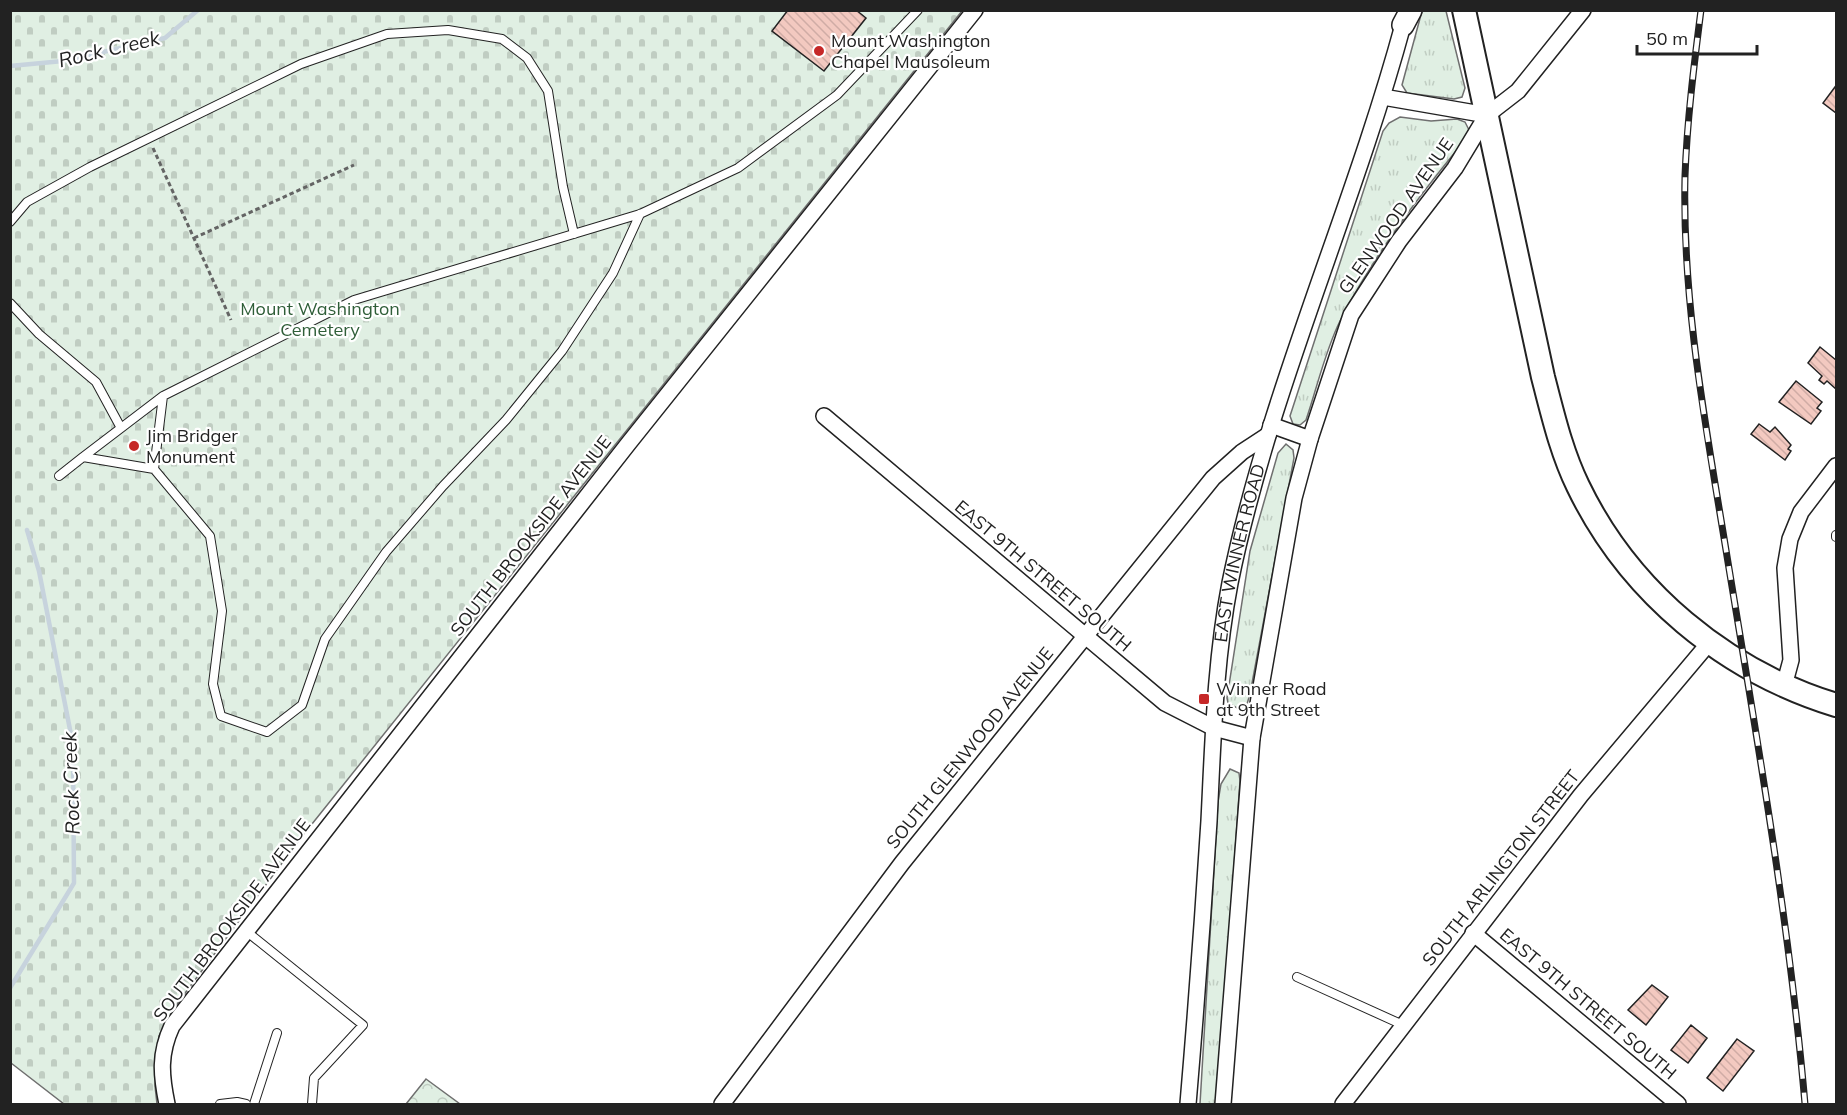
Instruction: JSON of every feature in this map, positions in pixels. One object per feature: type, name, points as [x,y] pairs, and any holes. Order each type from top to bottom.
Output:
[{"type":"main road","points":[[1464,10],[1543,377],[1568,462],[1593,514],[1625,560],[1702,651],[1784,686],[1836,705]]},
{"type":"street","name":"SOUTH BROOKSIDE AVENUE","points":[[167,1104],[160,1069],[164,1044],[172,1026],[628,444],[975,10]]},
{"type":"street","points":[[1383,97],[1487,115],[1518,91],[1583,10]]},
{"type":"street","name":"EAST WINNER ROAD","points":[[1188,1104],[1202,947],[1218,663],[1230,585],[1247,509],[1269,430],[1383,97],[1405,15]]},
{"type":"street","name":"GLENWOOD AVENUE","points":[[1310,439],[1351,315],[1399,242],[1455,168],[1487,115]]},
{"type":"street","name":"EAST 9TH STREET SOUTH","points":[[824,416],[1084,638],[1165,703],[1214,728],[1252,738]]},
{"type":"street","points":[[1223,1104],[1252,738],[1294,498],[1310,439],[1269,430]]},
{"type":"street","name":"SOUTH GLENWOOD AVENUE","points":[[722,1104],[902,863],[1213,478],[1269,430]]},
{"type":"street","points":[[1784,686],[1791,660],[1785,568],[1790,539],[1801,512],[1836,466]]},
{"type":"street","name":"SOUTH ARLINGTON STREET","points":[[1343,1104],[1581,795],[1702,651]]},
{"type":"street","name":"EAST 9TH STREET SOUTH","points":[[1473,933],[1678,1104]]},
{"type":"lane","points":[[59,476],[162,396],[354,300],[640,214],[738,168],[837,95],[918,10]]},
{"type":"lane","points":[[10,222],[27,202],[149,138],[301,64],[387,34],[448,30],[502,39],[527,58],[548,91],[563,187],[574,234]]},
{"type":"lane","points":[[83,457],[153,469],[210,536],[222,611],[213,684],[220,716],[267,732],[302,705],[325,639],[386,552],[442,486],[506,420],[562,351],[613,273],[640,214]]},
{"type":"lane","points":[[10,303],[39,334],[96,382],[121,428]]},
{"type":"lane","points":[[153,469],[162,396]]},
{"type":"lane","points":[[246,931],[363,1025],[314,1078],[312,1104]]},
{"type":"lane","points":[[1297,977],[1403,1025]]},
{"type":"lane","points":[[254,1104],[278,1033]]},
{"type":"lane","points":[[220,1104],[246,1104]]},
{"type":"path","points":[[149,138],[231,320]]},
{"type":"path","points":[[194,238],[354,165]]},
{"type":"green space","name":"Mount Washington Cemetery","points":[[10,11],[962,11],[300,839],[177,1004],[159,1036],[155,1086],[157,1104],[64,1104],[11,1063]]},
{"type":"green space","points":[[1422,11],[1446,11],[1465,88],[1462,97],[1454,99],[1407,93],[1402,85]]},
{"type":"green space","points":[[1400,117],[1431,121],[1457,119],[1465,122],[1469,130],[1465,140],[1414,205],[1367,273],[1335,333],[1306,420],[1300,425],[1293,424],[1290,416],[1383,131],[1389,123]]},
{"type":"green space","points":[[1286,444],[1293,450],[1294,458],[1250,694],[1247,704],[1239,709],[1228,703],[1227,698],[1250,551],[1278,453]]},
{"type":"green space","points":[[1230,769],[1239,773],[1240,781],[1219,1079],[1216,1104],[1200,1104],[1218,802],[1221,784]]},
{"type":"green space","points":[[426,1079],[460,1104],[406,1104]]},
{"type":"building","name":"Mount Washington Chapel Mausoleum","points":[[788,10],[856,10],[866,18],[824,71],[772,31]]},
{"type":"building","points":[[1836,88],[1836,113],[1823,103]]},
{"type":"building","points":[[1820,347],[1836,360],[1836,389],[1827,381],[1824,384],[1819,380],[1822,376],[1808,363]]},
{"type":"building","points":[[1796,381],[1822,402],[1817,408],[1821,411],[1811,424],[1779,402]]},
{"type":"building","points":[[1759,424],[1770,432],[1775,427],[1791,445],[1788,449],[1791,451],[1785,460],[1751,434]]},
{"type":"building","points":[[1652,985],[1668,997],[1646,1025],[1628,1010]]},
{"type":"building","points":[[1691,1025],[1707,1038],[1688,1063],[1671,1050]]},
{"type":"building","points":[[1737,1039],[1754,1051],[1723,1091],[1707,1078]]},
{"type":"waterway","name":"Rock Creek","points":[[10,66],[63,61],[165,38],[198,10]]},
{"type":"waterway","name":"Rock Creek","points":[[10,988],[74,883],[73,745],[39,571],[27,530]]},
{"type":"railway","points":[[1701,10],[1693,72],[1685,176],[1685,223],[1691,317],[1703,411],[1781,896],[1805,1104]]},
{"type":"place","name":"Mount Washington Chapel Mausoleum","points":[[819,51]]},
{"type":"place","name":"Jim Bridger Monument","points":[[134,446]]},
{"type":"place","name":"Winner Road at 9th Street","points":[[1204,699]]}]
